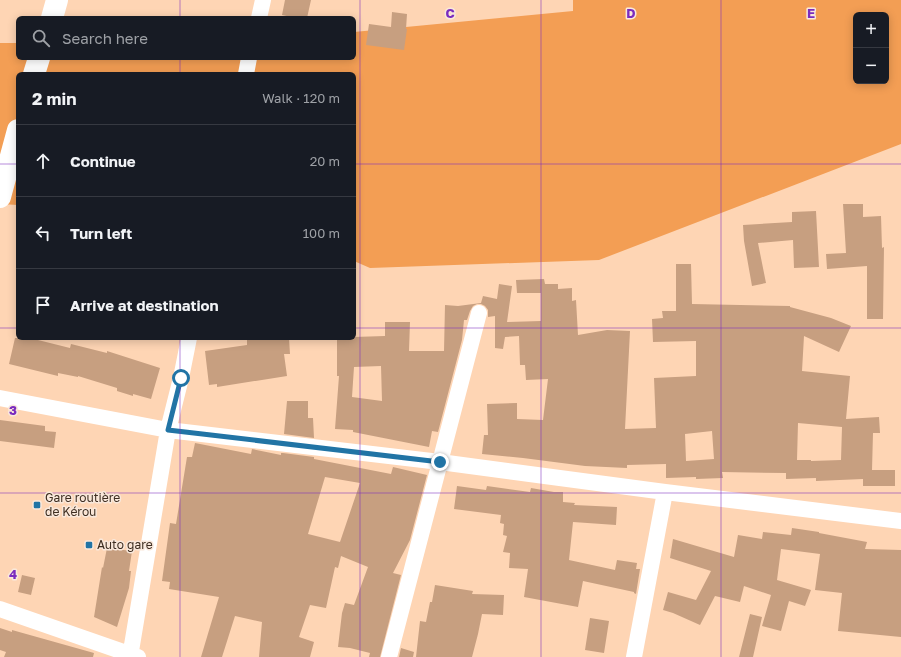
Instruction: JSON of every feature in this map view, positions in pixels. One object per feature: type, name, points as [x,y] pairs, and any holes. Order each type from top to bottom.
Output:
[{"type":"main road","points":[[35,72],[38,60]]},
{"type":"main road","points":[[0,197],[16,137]]},
{"type":"street","points":[[259,16],[263,0]]},
{"type":"street","points":[[246,72],[249,60]]},
{"type":"street","points":[[389,657],[479,313]]},
{"type":"street","points":[[0,609],[133,656],[168,430],[189,340]]},
{"type":"street","points":[[0,398],[168,430],[440,462],[665,492],[901,520]]},
{"type":"street","points":[[634,657],[665,492]]},
{"type":"shaded area","points":[[573,0],[901,0],[901,144],[599,260],[370,268],[356,262],[356,72],[16,72],[16,205],[0,204],[0,43],[16,43],[16,60],[356,60],[356,32],[573,11]]},
{"type":"building","points":[[285,0],[311,0],[307,16],[282,15]]},
{"type":"building","points":[[392,12],[407,14],[407,29],[404,50],[366,45],[369,24],[391,27]]},
{"type":"building","points":[[843,204],[863,204],[863,217],[881,216],[882,248],[884,247],[883,319],[867,319],[867,266],[827,269],[826,254],[846,253]]},
{"type":"building","points":[[816,211],[819,267],[794,268],[793,240],[758,243],[766,283],[752,286],[744,241],[743,225],[792,222],[792,212]]},
{"type":"building","points":[[676,264],[691,264],[692,304],[790,306],[831,318],[851,326],[839,352],[804,336],[802,371],[850,376],[846,419],[879,417],[880,433],[873,433],[872,470],[895,470],[895,486],[863,486],[863,479],[816,481],[816,478],[786,479],[786,473],[722,472],[723,478],[666,478],[666,464],[627,465],[627,468],[585,466],[482,454],[484,435],[488,435],[487,404],[517,403],[517,419],[543,420],[548,379],[526,380],[525,365],[520,365],[519,336],[505,337],[503,349],[495,348],[495,316],[488,317],[488,310],[481,304],[473,306],[467,320],[464,320],[462,340],[438,432],[432,431],[429,447],[353,432],[353,430],[335,429],[339,376],[337,376],[337,340],[356,340],[356,337],[385,336],[385,322],[410,322],[409,351],[444,351],[445,305],[458,306],[481,303],[483,296],[497,299],[499,284],[512,286],[507,322],[541,321],[541,293],[517,293],[516,280],[544,279],[545,284],[558,284],[558,289],[572,288],[572,301],[576,300],[578,335],[607,330],[630,331],[625,429],[656,428],[654,378],[696,376],[696,341],[653,342],[652,319],[663,318],[662,311],[676,311]],"holes":[[[381,366],[382,401],[352,397],[354,367]],[[798,423],[842,427],[841,460],[797,460]],[[712,431],[714,459],[686,461],[685,434]]]},
{"type":"building","points":[[16,338],[16,340],[38,340],[70,348],[71,344],[107,353],[107,351],[160,368],[151,399],[133,394],[133,396],[117,391],[117,388],[78,376],[58,373],[58,376],[9,364]]},
{"type":"building","points":[[247,340],[289,340],[290,354],[284,354],[287,376],[217,387],[217,384],[209,385],[205,351],[247,345]]},
{"type":"building","points":[[287,401],[308,401],[308,418],[313,418],[314,438],[284,434]]},
{"type":"building","points":[[0,420],[45,426],[45,431],[56,432],[54,448],[0,441]]},
{"type":"building","points":[[195,443],[251,454],[252,449],[281,455],[281,453],[283,453],[314,457],[314,459],[391,474],[393,467],[427,475],[410,540],[393,573],[401,575],[380,657],[369,657],[370,653],[350,648],[338,647],[342,613],[345,603],[354,605],[368,567],[341,556],[338,568],[335,567],[326,608],[310,605],[299,637],[314,642],[310,657],[259,657],[262,622],[235,616],[222,657],[201,657],[219,597],[169,589],[170,582],[162,581],[170,523],[176,524],[187,457],[192,457]],"holes":[[[325,477],[360,483],[340,542],[308,534]]]},
{"type":"building","points":[[457,486],[486,490],[487,486],[530,492],[531,488],[563,492],[563,502],[575,503],[574,505],[617,507],[616,525],[573,522],[569,560],[615,570],[617,560],[637,563],[636,569],[640,569],[636,594],[634,592],[583,581],[578,607],[524,597],[528,569],[509,568],[510,553],[503,552],[507,536],[503,535],[504,524],[500,523],[501,515],[454,509]]},
{"type":"building","points":[[792,528],[867,542],[865,549],[901,550],[901,637],[838,631],[842,593],[815,590],[820,554],[781,549],[777,580],[811,590],[805,606],[789,601],[781,631],[762,626],[771,595],[744,586],[740,602],[715,596],[700,625],[663,610],[668,592],[696,600],[711,571],[670,558],[673,539],[734,557],[738,535],[762,539],[763,532],[791,535]]},
{"type":"building","points":[[107,548],[132,551],[129,571],[131,571],[129,588],[117,627],[94,617],[102,567],[103,568]]},
{"type":"building","points":[[22,575],[35,578],[31,595],[18,592]]},
{"type":"building","points":[[435,585],[473,591],[472,594],[504,595],[503,615],[482,614],[472,657],[416,657],[420,621],[426,622]]},
{"type":"building","points":[[750,614],[762,617],[753,657],[739,657]]},
{"type":"building","points":[[590,618],[609,621],[604,653],[585,650]]},
{"type":"building","points":[[0,628],[94,653],[93,657],[4,657],[6,652],[0,650]]},
{"type":"building","points":[[401,648],[414,652],[413,657],[399,657]]},
{"type":"place","name":"Gare routière de Kérou","points":[[37,505]]},
{"type":"place","name":"Auto gare","points":[[89,545]]},
{"type":"route","points":[[181,378],[168,430],[440,462]]}]
